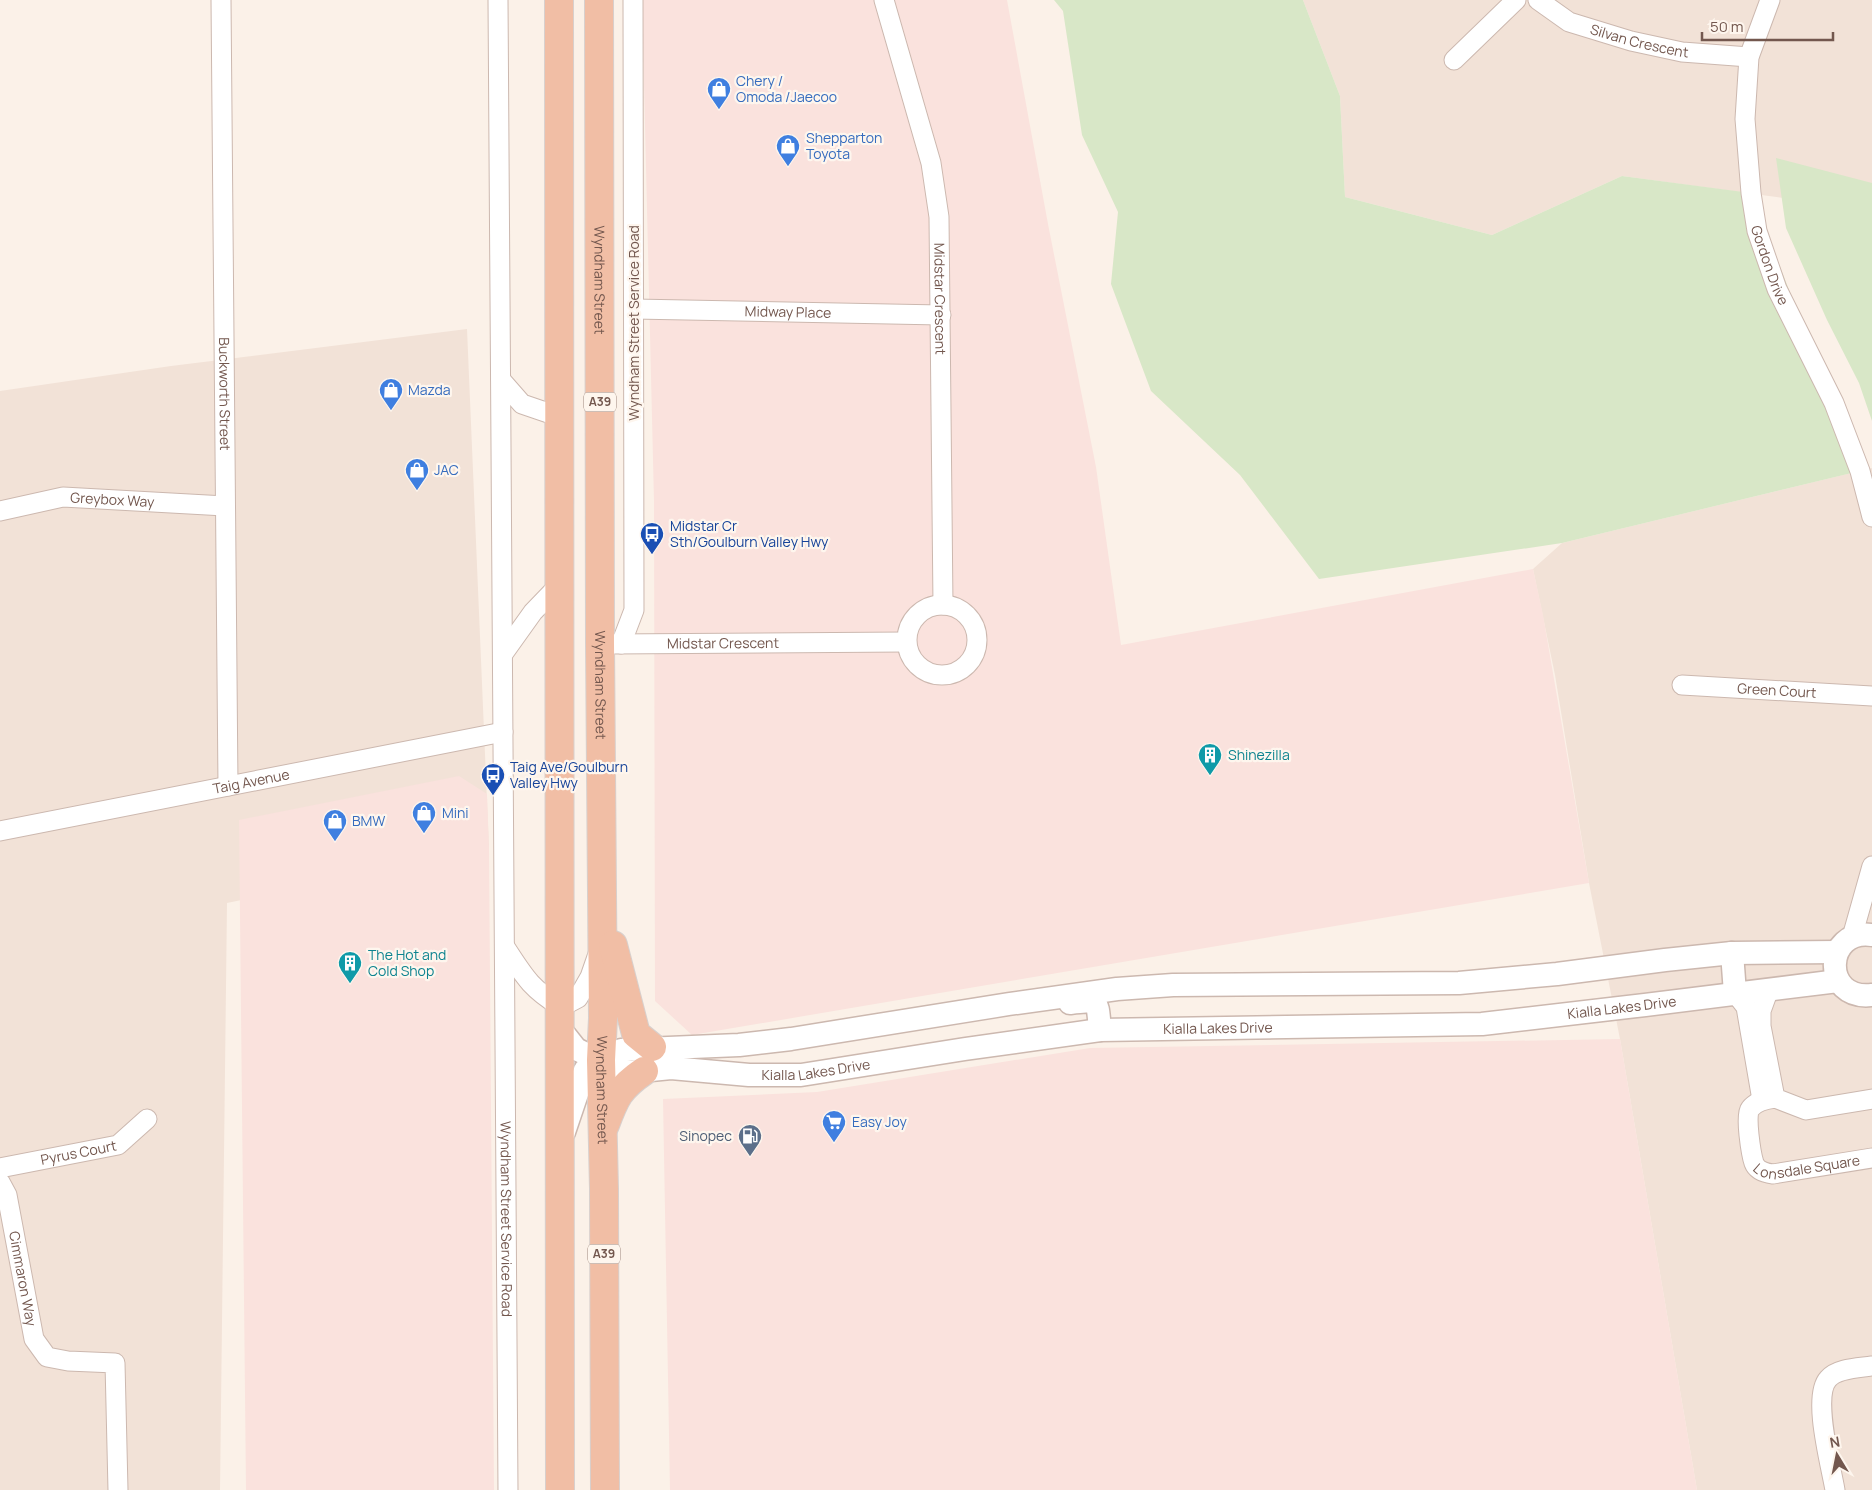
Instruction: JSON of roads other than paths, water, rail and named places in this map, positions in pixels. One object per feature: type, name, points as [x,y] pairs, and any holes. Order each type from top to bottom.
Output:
[{"type":"highway","points":[[559,0],[560,1490]]},
{"type":"highway","name":"Wyndham Street","points":[[599,0],[600,443],[611,644],[602,907],[603,1018],[601,1060],[606,1490]]},
{"type":"highway","points":[[560,417],[600,406]]},
{"type":"highway","points":[[560,456],[600,443]]},
{"type":"highway","points":[[602,907],[636,1034],[648,1059],[615,1098],[603,1132]]},
{"type":"highway","points":[[561,1230],[575,1208],[604,1189]]},
{"type":"street","name":"Buckworth Street","points":[[221,0],[228,786]]},
{"type":"street","name":"Wyndham Street Service Road","points":[[498,0],[508,1490]]},
{"type":"street","name":"Wyndham Street Service Road","points":[[611,644],[634,610],[633,0]]},
{"type":"street","name":"Midstar Crescent","points":[[884,0],[931,163],[939,216],[943,605]]},
{"type":"street","points":[[1454,60],[1516,0]]},
{"type":"street","name":"Silvan Crescent","points":[[1538,0],[1569,22],[1631,41],[1682,52],[1749,57]]},
{"type":"street","name":"Gordon Drive","points":[[1770,0],[1749,57],[1745,120],[1748,167],[1757,231],[1777,289],[1819,371],[1842,424],[1860,471],[1872,517]]},
{"type":"street","name":"Midway Place","points":[[634,309],[941,316]]},
{"type":"street","points":[[500,380],[522,404],[560,417]]},
{"type":"street","name":"Greybox Way","points":[[0,511],[63,497],[225,506]]},
{"type":"street","points":[[502,654],[533,612],[560,584]]},
{"type":"street","points":[[943,605],[960,610],[965,614],[973,624],[977,643],[974,655],[967,665],[957,672],[943,676],[931,674],[911,660],[906,642],[908,630],[913,619],[922,610],[943,605]]},
{"type":"street","name":"Midstar Crescent","points":[[611,644],[906,642]]},
{"type":"street","name":"Green Court","points":[[1682,685],[1872,696]]},
{"type":"street","name":"Taig Avenue","points":[[0,831],[503,732]]},
{"type":"street","points":[[1872,866],[1854,942],[1834,962],[1838,981],[1845,989],[1854,994],[1872,995]]},
{"type":"street","points":[[561,1019],[578,998],[590,977],[603,942]]},
{"type":"street","name":"Kialla Lakes Drive","points":[[648,1059],[1117,989],[1173,986],[1459,983],[1580,972],[1732,953],[1854,942]]},
{"type":"street","points":[[504,947],[527,982],[542,995],[561,1019],[576,1049],[601,1060]]},
{"type":"street","points":[[1732,953],[1760,958],[1767,967],[1769,989],[1761,1011],[1761,1026],[1768,1099],[1746,1007],[1735,993],[1732,953]]},
{"type":"street","name":"Kialla Lakes Drive","points":[[560,1143],[585,1070],[622,1050],[671,1068],[749,1075],[802,1075],[1100,1030],[1482,1024],[1838,981]]},
{"type":"street","points":[[1009,1004],[1054,1004],[1090,1000],[1095,1002],[1097,1006],[1100,1030]]},
{"type":"street","points":[[779,1040],[785,1075]]},
{"type":"street","points":[[1768,1099],[1806,1110],[1872,1099]]},
{"type":"street","name":"Lonsdale Square","points":[[1768,1099],[1750,1109],[1747,1118],[1754,1164],[1762,1173],[1773,1174],[1872,1158]]},
{"type":"street","name":"Pyrus Court","points":[[0,1168],[118,1145],[147,1119]]},
{"type":"street","name":"Cimmaron Way","points":[[0,1182],[7,1195],[34,1339],[47,1357],[68,1361],[115,1363],[118,1490]]},
{"type":"street","points":[[1835,1490],[1821,1408],[1821,1392],[1828,1378],[1839,1371],[1872,1366]]},
{"type":"place","name":"Chery / Omoda /Jaecoo","points":[[719,110]]},
{"type":"place","name":"Shepparton Toyota","points":[[788,167]]},
{"type":"place","name":"Mazda","points":[[391,411]]},
{"type":"place","name":"JAC","points":[[417,491]]},
{"type":"place","name":"Midstar Cr Sth/Goulburn Valley Hwy","points":[[652,555]]},
{"type":"place","name":"Shinezilla","points":[[1210,776]]},
{"type":"place","name":"Taig Ave/Goulburn Valley Hwy","points":[[493,796]]},
{"type":"place","name":"Mini","points":[[424,834]]},
{"type":"place","name":"BMW","points":[[335,842]]},
{"type":"place","name":"The Hot and Cold Shop","points":[[350,984]]},
{"type":"place","name":"Easy Joy","points":[[834,1143]]},
{"type":"place","name":"Sinopec","points":[[750,1157]]}]
